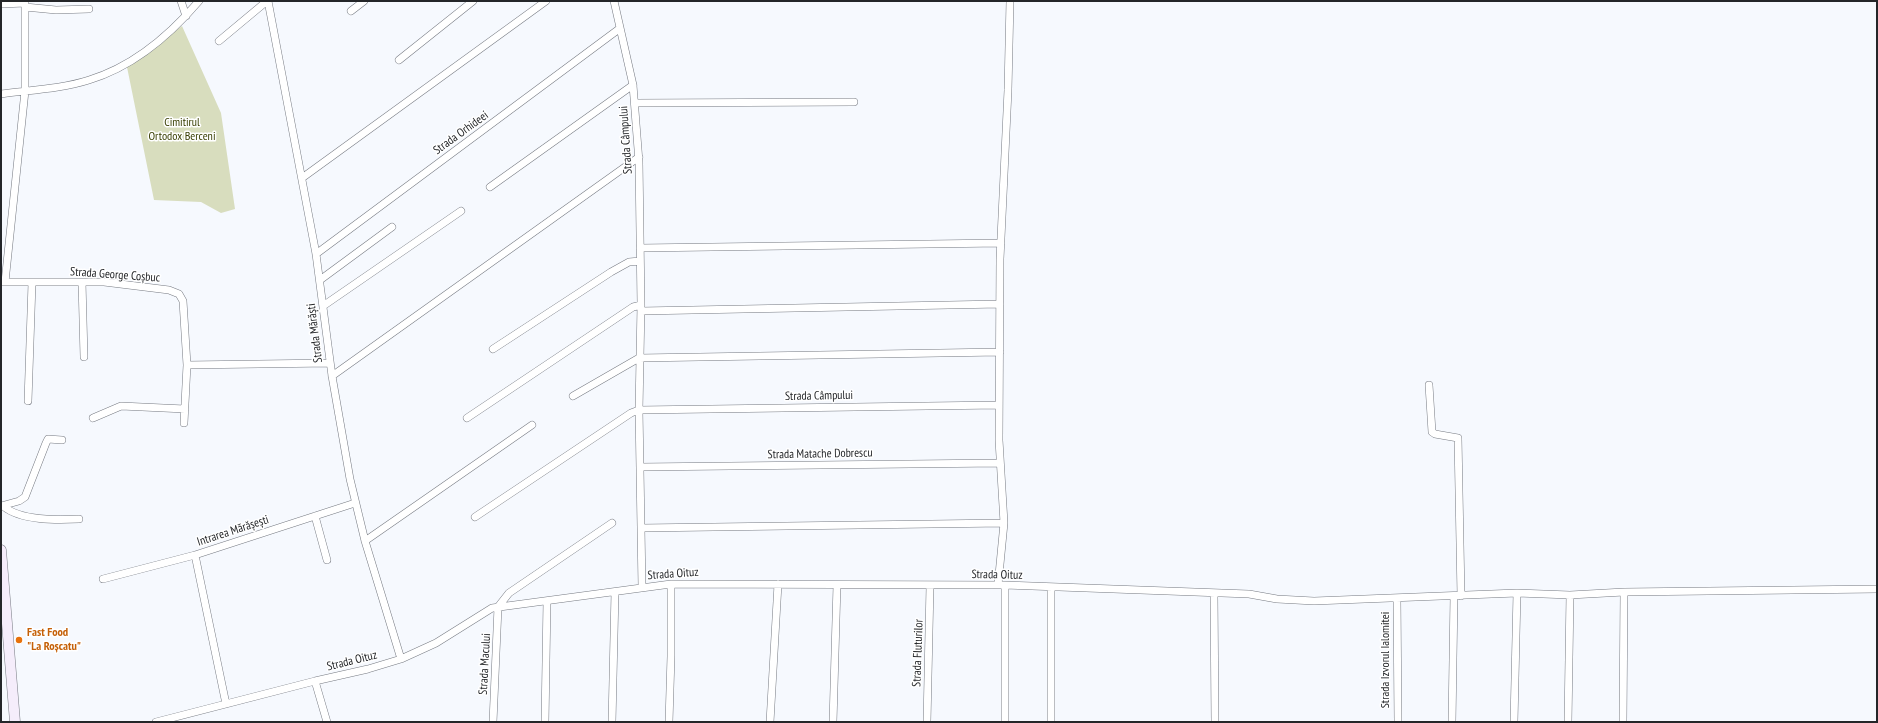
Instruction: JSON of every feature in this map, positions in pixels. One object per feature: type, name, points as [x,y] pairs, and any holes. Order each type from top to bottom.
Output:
[{"type":"main road","points":[[1,550],[15,722]]},
{"type":"street","points":[[181,1],[186,16]]},
{"type":"street","points":[[1,94],[71,84],[106,74],[129,62],[153,45],[186,16],[199,1]]},
{"type":"street","points":[[219,41],[268,1]]},
{"type":"street","name":"Strada Mărăști","points":[[268,1],[316,254],[332,376],[355,503],[365,541],[401,658]]},
{"type":"street","points":[[351,11],[364,1]]},
{"type":"street","points":[[399,60],[473,1]]},
{"type":"street","points":[[302,178],[546,1]]},
{"type":"street","name":"Strada Câmpului","points":[[614,1],[619,29],[633,85],[639,157],[641,308],[639,410],[642,587]]},
{"type":"street","points":[[1006,722],[1001,585],[1004,523],[1000,463],[999,405],[1000,243],[1008,90],[1010,1]]},
{"type":"street","points":[[1,4],[25,4],[56,10],[89,9]]},
{"type":"street","points":[[3,282],[25,91],[25,4]]},
{"type":"street","name":"Strada Orhideei","points":[[316,254],[619,29]]},
{"type":"street","points":[[490,187],[633,85]]},
{"type":"street","points":[[635,103],[854,102]]},
{"type":"street","points":[[332,376],[639,157]]},
{"type":"street","points":[[324,306],[461,212]]},
{"type":"street","points":[[320,280],[392,227]]},
{"type":"street","points":[[640,248],[1000,243]]},
{"type":"street","points":[[493,349],[611,272],[629,262],[640,261]]},
{"type":"street","name":"Strada George Coșbuc","points":[[3,282],[104,282],[169,290],[179,294],[183,300],[187,365],[184,423]]},
{"type":"street","points":[[28,400],[32,282]]},
{"type":"street","points":[[82,282],[84,357]]},
{"type":"street","points":[[467,418],[633,307],[1000,304]]},
{"type":"street","points":[[572,396],[639,358],[1000,352]]},
{"type":"street","points":[[187,365],[330,363]]},
{"type":"street","points":[[1429,385],[1432,432],[1435,434],[1458,438],[1457,596],[1452,722]]},
{"type":"street","name":"Strada Câmpului","points":[[639,410],[999,405]]},
{"type":"street","points":[[93,418],[121,406],[185,409]]},
{"type":"street","points":[[476,518],[632,413],[639,410]]},
{"type":"street","points":[[365,541],[532,425]]},
{"type":"street","points":[[2,506],[19,501],[25,497],[48,439],[62,440]]},
{"type":"street","name":"Strada Matache Dobrescu","points":[[640,467],[1000,463]]},
{"type":"street","name":"Intrarea Mărășești","points":[[226,704],[195,555],[355,503]]},
{"type":"street","points":[[2,506],[14,513],[47,520],[79,519]]},
{"type":"street","points":[[316,516],[327,560]]},
{"type":"street","points":[[498,606],[509,593],[612,523]]},
{"type":"street","points":[[641,528],[1004,523]]},
{"type":"street","points":[[103,579],[195,555]]},
{"type":"street","points":[[669,722],[672,656],[672,584]]},
{"type":"street","name":"Strada Oituz","points":[[156,722],[315,681],[368,669],[401,658],[426,648],[485,610],[498,606],[672,584],[930,586],[1001,585],[1214,594],[1249,594],[1277,599],[1314,601],[1517,593],[1570,595],[1624,592],[1877,589]]},
{"type":"street","points":[[770,722],[778,584]]},
{"type":"street","points":[[833,722],[837,585]]},
{"type":"street","name":"Strada Fluturilor","points":[[927,722],[930,586]]},
{"type":"street","points":[[1051,587],[1051,722]]},
{"type":"street","points":[[612,722],[615,592]]},
{"type":"street","points":[[1622,722],[1624,592]]},
{"type":"street","points":[[1514,722],[1517,593]]},
{"type":"street","points":[[1214,594],[1215,722]]},
{"type":"street","points":[[1568,722],[1570,595]]},
{"type":"street","name":"Strada Izvorul Ialomitei","points":[[1397,598],[1398,722]]},
{"type":"street","points":[[545,722],[547,601]]},
{"type":"street","name":"Strada Macului","points":[[493,722],[498,606]]},
{"type":"street","points":[[315,681],[328,722]]},
{"type":"green space","name":"Cimitirul Ortodox Berceni","points":[[182,26],[221,113],[235,209],[221,213],[201,202],[154,200],[127,67]]},
{"type":"place","name":"Fast Food \"La Roșcatu\"","points":[[19,640]]}]
